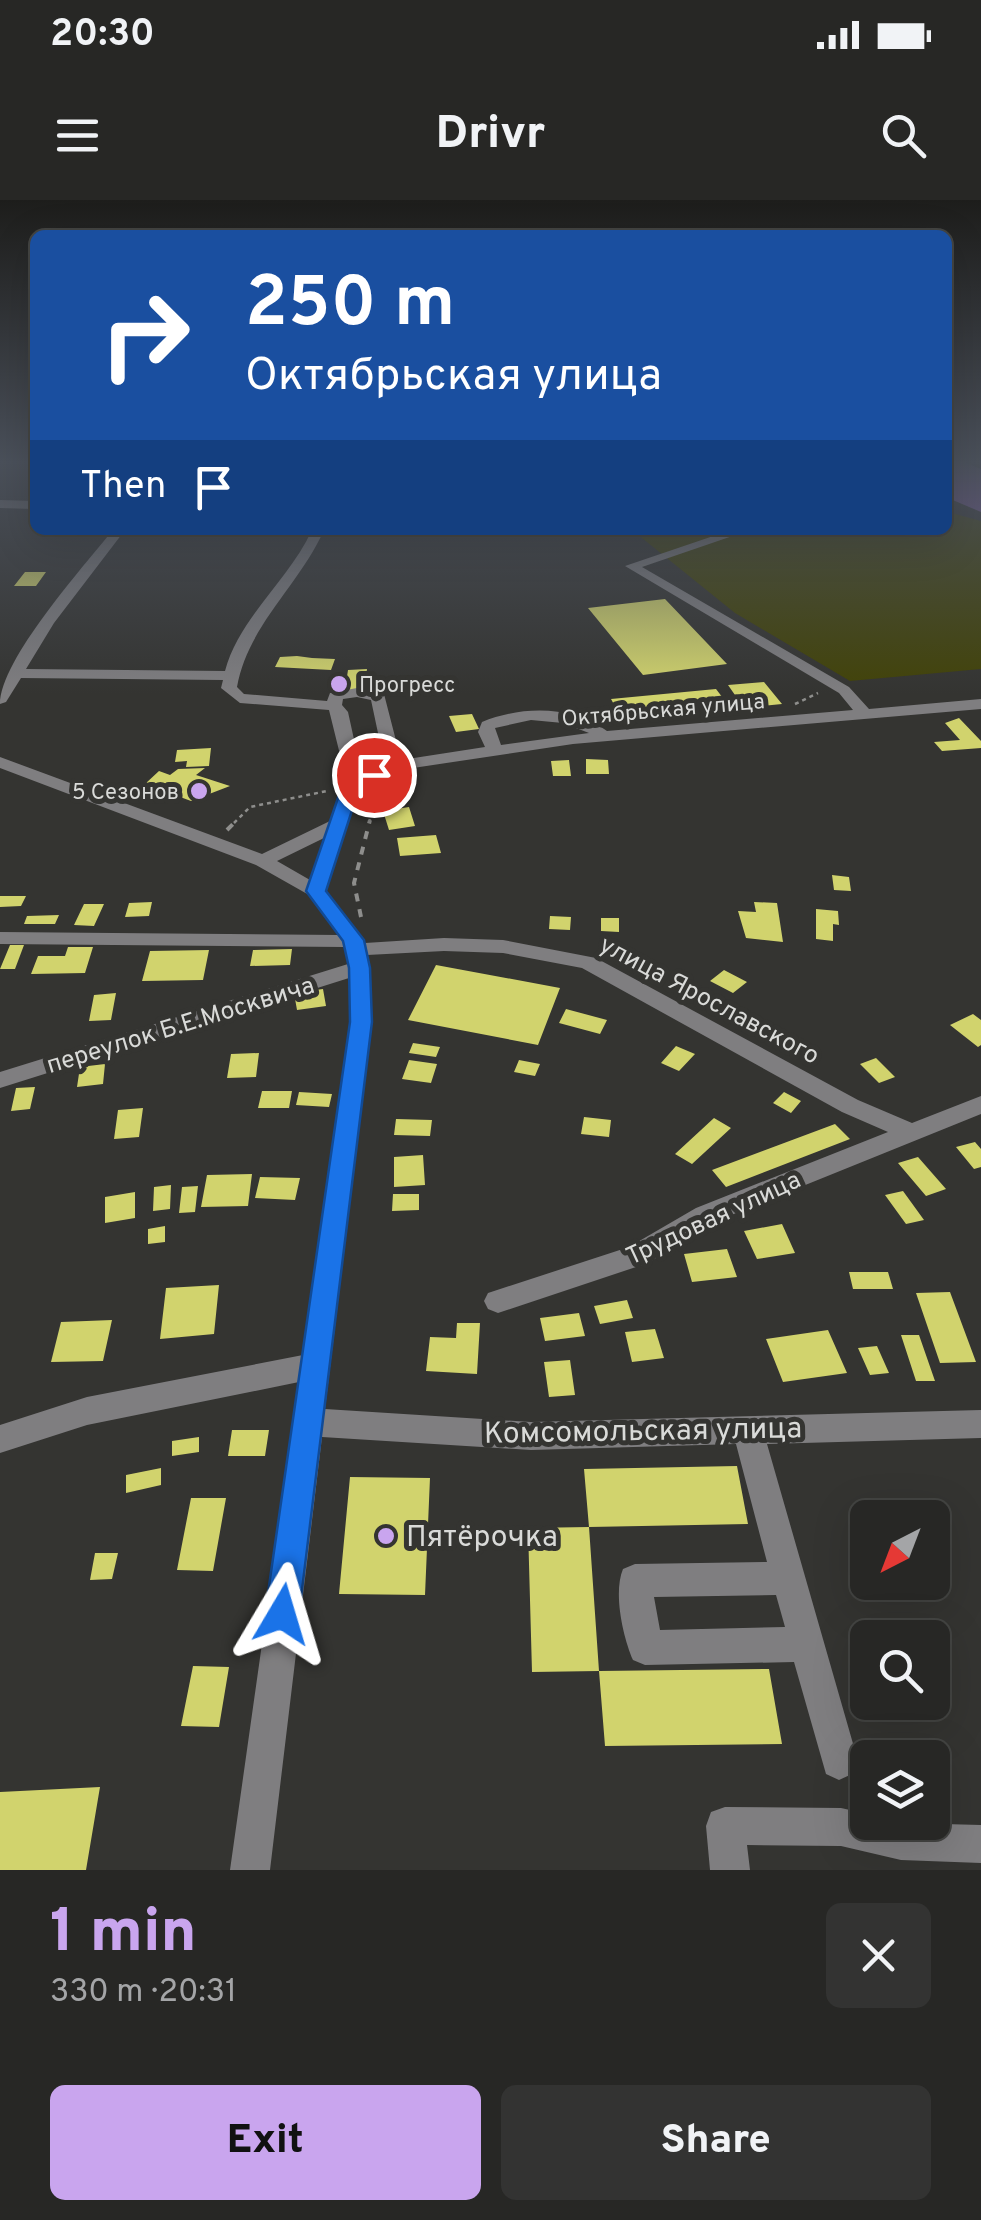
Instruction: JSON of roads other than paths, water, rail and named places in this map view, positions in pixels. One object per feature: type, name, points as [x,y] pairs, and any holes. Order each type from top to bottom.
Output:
[{"type":"street","points":[[0,699],[48,622],[112,539]]},
{"type":"street","points":[[314,539],[296,576],[245,636],[229,688],[240,698],[334,706],[340,712],[352,791],[316,891]]},
{"type":"street","points":[[716,539],[631,566],[844,690],[865,714]]},
{"type":"street","points":[[16,674],[231,676]]},
{"type":"street","points":[[334,706],[336,696],[342,694],[368,692],[378,697],[394,768]]},
{"type":"street","name":"Октябрьская улица","points":[[352,791],[374,775],[394,768],[494,748],[981,704]]},
{"type":"street","points":[[494,748],[486,732],[488,725],[527,717],[573,720],[603,736]]},
{"type":"street","points":[[0,762],[263,861],[316,891],[353,946],[361,1022],[250,1870]]},
{"type":"street","points":[[374,775],[396,788]]},
{"type":"street","points":[[263,861],[339,824]]},
{"type":"street","name":"улица Ярославского","points":[[0,938],[454,945],[551,951],[589,962],[850,1106],[910,1132]]},
{"type":"street","name":"переулок Б.Е.Москвича","points":[[0,1080],[353,946]]},
{"type":"street","name":"Трудовая улица","points":[[498,1301],[638,1255],[705,1215],[981,1105]]},
{"type":"street","points":[[0,1439],[87,1411],[313,1366]]},
{"type":"street","name":"Комсомольская улица","points":[[306,1422],[531,1436],[981,1424]]},
{"type":"street","points":[[747,1428],[840,1761]]},
{"type":"street","points":[[788,1578],[635,1580],[645,1648],[806,1644]]},
{"type":"street","points":[[730,1870],[725,1826],[840,1827],[901,1841],[981,1844]]},
{"type":"place","name":"Прогресс","points":[[339,684]]},
{"type":"place","name":"5 Сезонов","points":[[199,791]]},
{"type":"place","name":"Пятёрочка","points":[[386,1536]]}]
